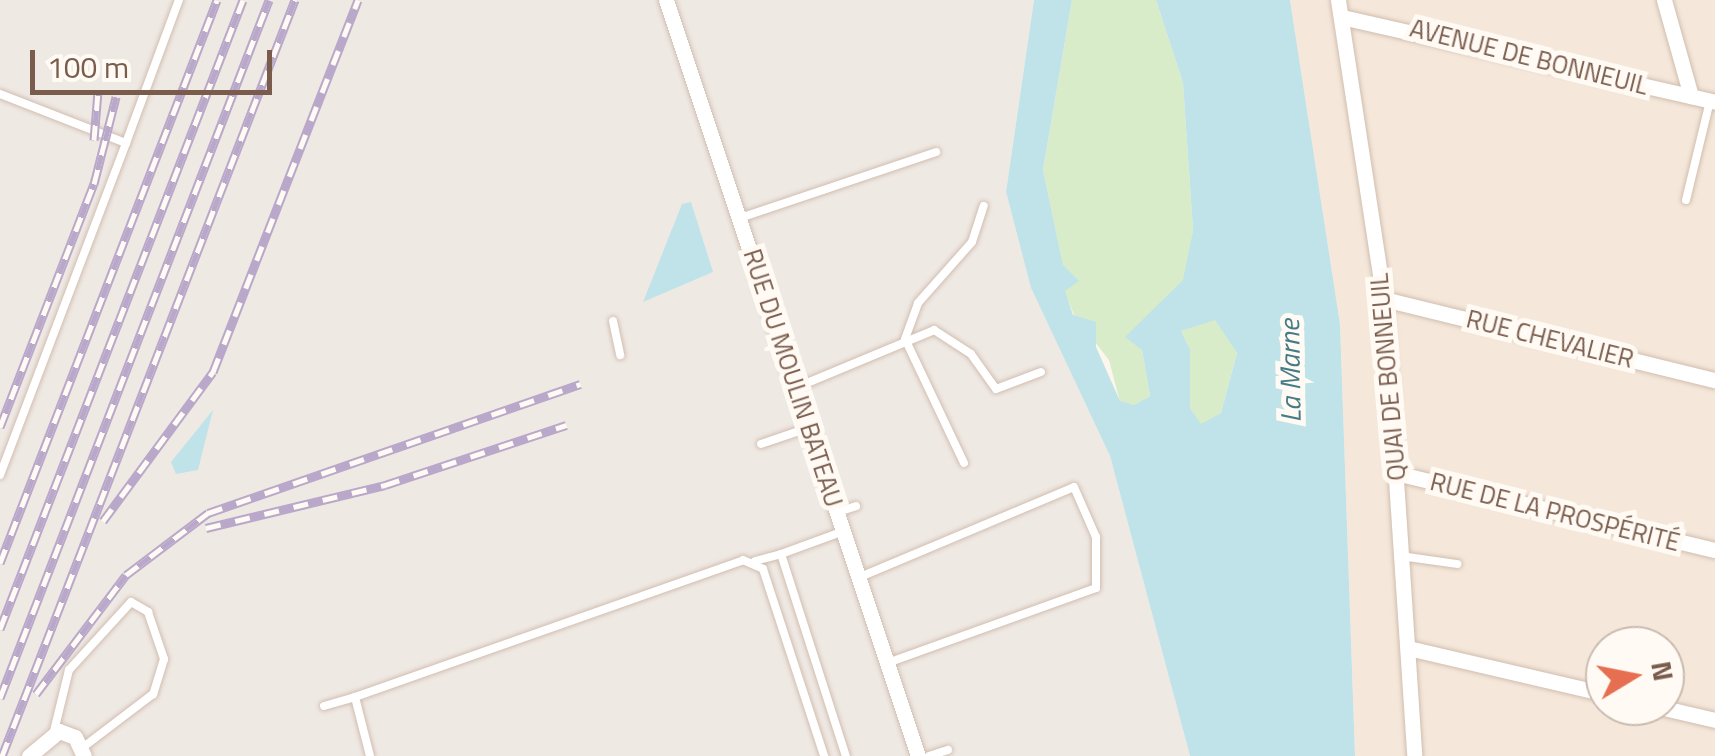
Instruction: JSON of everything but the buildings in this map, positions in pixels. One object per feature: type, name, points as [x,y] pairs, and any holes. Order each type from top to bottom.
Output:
[{"type":"street","name":"RUE DU MOULIN BATEAU","points":[[666,0],[918,756]]},
{"type":"street","points":[[1664,0],[1691,96]]},
{"type":"street","name":"AVENUE DE BONNEUIL","points":[[1340,8],[1712,101]]},
{"type":"street","name":"QUAI DE BONNEUIL","points":[[1340,8],[1384,299],[1414,756]]},
{"type":"street","name":"RUE CHEVALIER","points":[[1384,299],[1715,380]]},
{"type":"street","name":"RUE DE LA PROSPÉRITÉ","points":[[1396,473],[1715,550]]},
{"type":"street","points":[[1408,648],[1585,689]]},
{"type":"street","points":[[1685,713],[1715,720]]},
{"type":"street","points":[[29,756],[54,732],[83,752]]},
{"type":"lane","points":[[0,474],[179,0]]},
{"type":"lane","points":[[0,94],[126,142]]},
{"type":"lane","points":[[1686,200],[1712,101]]},
{"type":"lane","points":[[740,218],[936,152]]},
{"type":"lane","points":[[964,462],[905,339],[918,303],[972,242],[984,206]]},
{"type":"lane","points":[[613,321],[620,355]]},
{"type":"lane","points":[[796,388],[934,330],[953,337],[996,389],[1041,372]]},
{"type":"lane","points":[[761,444],[808,428]]},
{"type":"lane","points":[[860,577],[1074,488],[1096,537],[1096,588],[888,663]]},
{"type":"lane","points":[[838,512],[856,506]]},
{"type":"lane","points":[[324,706],[844,531]]},
{"type":"lane","points":[[782,554],[846,756]]},
{"type":"lane","points":[[1401,556],[1458,564]]},
{"type":"lane","points":[[755,561],[824,756]]},
{"type":"lane","points":[[54,732],[69,670],[131,602],[148,612],[164,660],[152,694],[83,752]]},
{"type":"lane","points":[[355,696],[370,756]]},
{"type":"lane","points":[[930,756],[948,750]]},
{"type":"shaded area","points":[[0,0],[1034,0],[1006,192],[1031,288],[1110,456],[1190,756],[0,756]]},
{"type":"shaded area","points":[[1290,0],[1715,0],[1715,756],[1355,756],[1340,324]]},
{"type":"green space","points":[[1072,0],[1156,0],[1183,83],[1193,230],[1184,280],[1161,303],[1142,350],[1150,396],[1134,405],[1120,402],[1109,360],[1074,315],[1064,290],[1078,281],[1063,266],[1043,170]]},
{"type":"green space","points":[[1215,319],[1237,353],[1221,413],[1201,425],[1190,408],[1190,349],[1181,331]]},
{"type":"water","name":"La Marne","points":[[1034,0],[1072,0],[1043,170],[1063,265],[1079,281],[1065,291],[1073,315],[1096,322],[1096,347],[1120,401],[1134,405],[1150,396],[1142,350],[1125,337],[1183,280],[1193,230],[1183,83],[1156,0],[1290,0],[1340,324],[1355,756],[1190,756],[1110,456],[1031,288],[1006,192]],"holes":[[[1215,320],[1237,353],[1221,413],[1201,424],[1190,408],[1190,349],[1181,331]]]},
{"type":"water","points":[[691,202],[713,272],[643,302],[682,204]]},
{"type":"water","points":[[213,410],[198,470],[176,474],[171,462]]},
{"type":"railway","points":[[0,563],[217,0]]},
{"type":"railway","points":[[0,629],[243,0]]},
{"type":"railway","points":[[0,698],[269,0]]},
{"type":"railway","points":[[2,756],[295,0]]},
{"type":"railway","points":[[103,521],[213,372],[358,0]]},
{"type":"railway","points":[[94,140],[98,91]]},
{"type":"railway","points":[[0,427],[94,184],[116,97]]},
{"type":"railway","points":[[36,694],[126,575],[208,513],[580,384]]},
{"type":"railway","points":[[206,528],[385,485],[566,425]]}]
